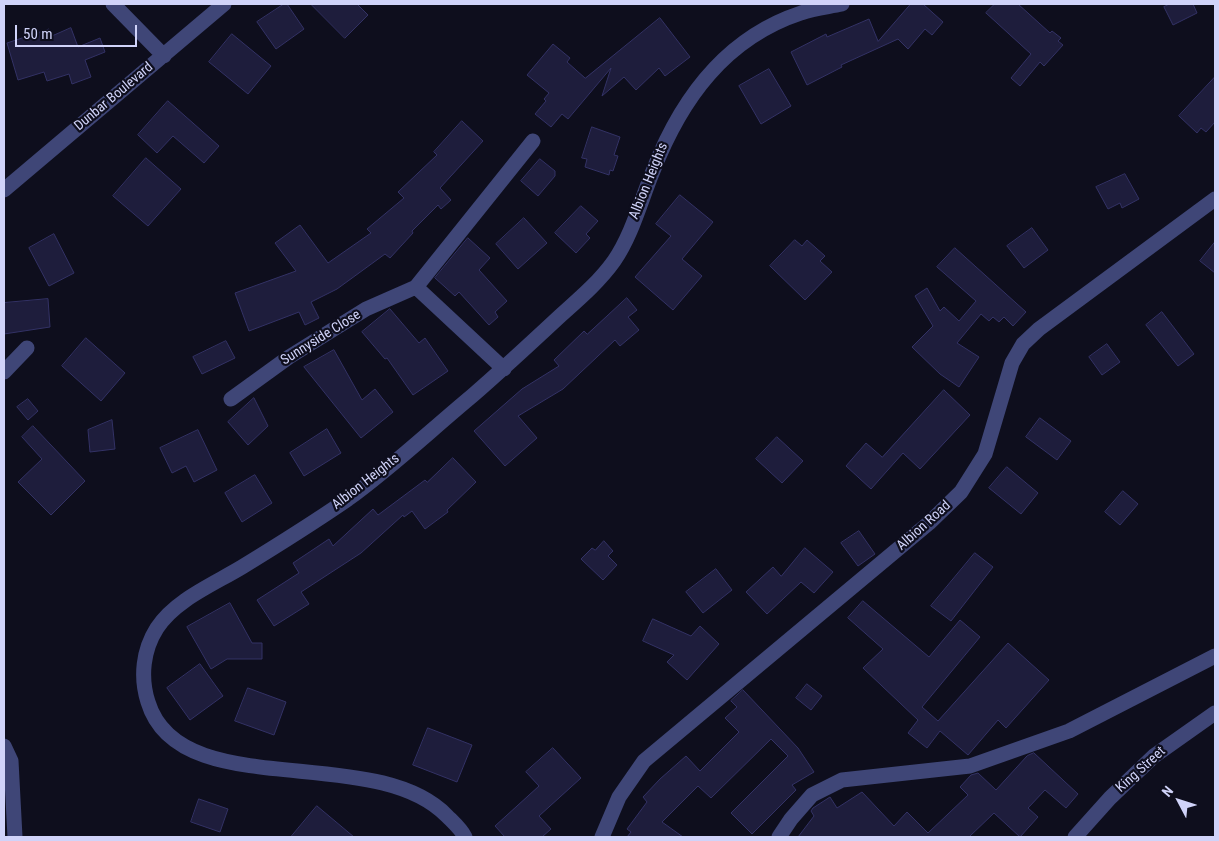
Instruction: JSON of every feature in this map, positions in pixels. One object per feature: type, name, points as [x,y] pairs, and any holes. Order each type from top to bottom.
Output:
[{"type":"street","points":[[113,4],[164,56]]},
{"type":"street","name":"Dunbar Boulevard","points":[[4,190],[224,4]]},
{"type":"street","name":"Albion Heights","points":[[465,837],[438,806],[409,790],[376,779],[252,766],[212,759],[180,746],[161,728],[149,708],[144,689],[143,666],[148,645],[158,626],[175,608],[277,546],[350,497],[504,369],[593,286],[616,259],[665,140],[692,94],[722,58],[762,30],[801,12],[842,4]]},
{"type":"street","name":"Sunnyside Close","points":[[231,399],[289,357],[366,310],[416,286],[533,141]]},
{"type":"street","name":"Albion Road","points":[[602,837],[619,797],[644,761],[929,523],[961,492],[985,454],[1012,363],[1023,344],[1039,329],[1215,199]]},
{"type":"street","points":[[416,286],[504,369]]},
{"type":"street","points":[[4,372],[27,348]]},
{"type":"street","points":[[779,837],[791,819],[812,795],[842,780],[970,766],[1068,732],[1215,656]]},
{"type":"street","name":"King Street","points":[[1075,837],[1110,798],[1154,756],[1215,713]]},
{"type":"street","points":[[4,746],[11,761],[15,837]]},
{"type":"building","points":[[284,4],[287,4],[304,29],[276,49],[257,22]]},
{"type":"building","points":[[311,4],[357,4],[368,15],[345,38]]},
{"type":"building","points":[[911,4],[923,4],[943,22],[932,35],[925,29],[908,49],[898,39],[841,65],[842,67],[807,85],[791,52],[826,34],[827,37],[869,19],[878,41]]},
{"type":"building","points":[[995,4],[1018,4],[1050,33],[1052,31],[1061,38],[1058,41],[1063,45],[1044,66],[1040,62],[1020,86],[1011,78],[1031,54],[986,13]]},
{"type":"building","points":[[1170,4],[1193,4],[1197,13],[1173,25],[1164,7]]},
{"type":"building","points":[[660,18],[690,57],[665,76],[659,68],[636,90],[624,77],[602,96],[611,68],[568,119],[562,114],[551,127],[535,114],[546,101],[544,99],[549,93],[527,75],[553,44],[570,58],[567,62],[585,78]]},
{"type":"building","points":[[71,28],[78,47],[100,38],[105,52],[85,60],[91,77],[72,84],[69,74],[47,81],[44,72],[18,80],[7,43],[49,29],[51,36]]},
{"type":"building","points":[[232,34],[271,66],[248,94],[209,62]]},
{"type":"building","points":[[769,69],[791,106],[761,124],[739,86]]},
{"type":"building","points":[[1215,77],[1215,122],[1206,132],[1201,128],[1197,133],[1179,116]]},
{"type":"building","points":[[168,101],[219,146],[204,163],[173,136],[157,153],[138,135]]},
{"type":"building","points":[[462,121],[483,141],[440,188],[451,200],[441,209],[438,205],[412,231],[413,233],[390,258],[385,254],[337,289],[311,302],[319,318],[305,325],[299,312],[249,331],[235,293],[296,271],[275,243],[300,225],[328,263],[371,233],[367,229],[404,198],[398,192],[437,155],[434,152]]},
{"type":"building","points":[[592,127],[620,137],[614,155],[618,156],[613,171],[610,170],[609,175],[585,167],[587,159],[582,158]]},
{"type":"building","points":[[146,158],[181,189],[148,226],[113,196]]},
{"type":"building","points":[[540,159],[555,171],[555,176],[538,196],[521,181]]},
{"type":"building","points":[[1125,174],[1139,199],[1122,208],[1120,203],[1108,209],[1096,187]]},
{"type":"building","points":[[680,195],[713,222],[682,259],[702,276],[673,310],[635,277],[671,236],[656,224]]},
{"type":"building","points":[[581,206],[598,221],[586,234],[590,238],[576,253],[555,233]]},
{"type":"building","points":[[524,218],[547,243],[518,269],[496,244]]},
{"type":"building","points":[[1032,228],[1048,250],[1024,268],[1007,246]]},
{"type":"building","points":[[54,234],[74,273],[49,286],[29,248]]},
{"type":"building","points":[[468,238],[490,258],[479,270],[507,301],[495,312],[498,317],[489,325],[459,292],[455,296],[435,278]]},
{"type":"building","points":[[795,240],[802,246],[807,240],[825,256],[820,261],[832,272],[805,300],[770,266]]},
{"type":"building","points":[[1215,242],[1215,273],[1200,261]]},
{"type":"building","points":[[955,248],[1026,312],[1013,326],[1004,317],[999,322],[993,317],[989,321],[981,314],[957,343],[979,357],[959,387],[940,374],[912,347],[933,326],[915,296],[927,288],[940,311],[944,307],[959,321],[976,301],[937,267]]},
{"type":"building","points":[[627,298],[637,310],[628,317],[639,330],[620,346],[615,340],[563,389],[518,416],[537,438],[505,466],[474,431],[522,389],[559,366],[554,360],[584,331],[587,334]]},
{"type":"building","points":[[48,299],[50,327],[4,334],[4,303]]},
{"type":"building","points":[[390,309],[419,343],[425,338],[448,371],[413,395],[387,358],[385,359],[362,332]]},
{"type":"building","points":[[1162,312],[1194,354],[1178,366],[1146,325]]},
{"type":"building","points":[[86,338],[125,373],[101,401],[62,366]]},
{"type":"building","points":[[226,341],[235,358],[202,374],[193,357]]},
{"type":"building","points":[[1107,344],[1120,362],[1102,375],[1089,357]]},
{"type":"building","points":[[334,350],[362,400],[375,389],[393,412],[361,438],[304,367]]},
{"type":"building","points":[[944,390],[970,415],[920,469],[903,453],[871,489],[846,466],[866,443],[882,457]]},
{"type":"building","points":[[254,398],[268,426],[248,445],[228,422]]},
{"type":"building","points":[[28,399],[38,411],[28,420],[17,407]]},
{"type":"building","points":[[1040,418],[1071,441],[1057,460],[1026,437]]},
{"type":"building","points":[[112,420],[115,449],[90,452],[88,430]]},
{"type":"building","points":[[33,426],[85,481],[51,515],[18,482],[42,459],[22,437]]},
{"type":"building","points":[[327,429],[341,453],[304,476],[290,453]]},
{"type":"building","points":[[198,430],[217,470],[194,482],[186,466],[172,473],[160,448]]},
{"type":"building","points":[[777,437],[803,461],[782,483],[756,459]]},
{"type":"building","points":[[453,458],[476,482],[447,510],[448,512],[425,529],[412,511],[404,517],[403,515],[361,553],[301,592],[309,604],[274,626],[257,600],[299,573],[293,563],[329,539],[333,546],[373,509],[378,515],[425,480],[427,482]]},
{"type":"building","points":[[1007,467],[1038,493],[1021,514],[989,488]]},
{"type":"building","points":[[255,475],[272,503],[242,522],[225,493]]},
{"type":"building","points":[[1123,491],[1138,504],[1120,525],[1105,512]]},
{"type":"building","points":[[859,531],[875,554],[858,566],[841,543]]},
{"type":"building","points":[[604,541],[613,551],[608,556],[617,565],[603,580],[581,559],[592,548],[595,550]]},
{"type":"building","points":[[805,548],[833,572],[814,593],[801,582],[767,614],[746,592],[773,567],[781,576]]},
{"type":"building","points":[[975,553],[993,567],[951,621],[931,606]]},
{"type":"building","points":[[716,569],[732,590],[703,613],[686,592]]},
{"type":"building","points":[[863,601],[929,657],[960,620],[980,637],[922,707],[938,721],[1008,643],[1049,680],[1006,728],[998,720],[968,755],[940,731],[927,748],[908,733],[918,720],[863,668],[883,649],[848,618]]},
{"type":"building","points":[[230,603],[252,643],[262,643],[262,659],[227,659],[211,669],[187,627]]},
{"type":"building","points":[[653,619],[691,636],[700,626],[719,644],[687,680],[667,662],[674,655],[643,641]]},
{"type":"building","points":[[200,664],[223,696],[190,720],[167,688]]},
{"type":"building","points":[[807,684],[822,696],[811,710],[796,698]]},
{"type":"building","points":[[248,688],[286,702],[274,735],[235,721]]},
{"type":"building","points":[[743,690],[798,748],[814,772],[792,785],[796,790],[752,834],[731,813],[788,756],[771,739],[711,798],[698,786],[662,822],[683,837],[627,837],[631,832],[627,829],[647,802],[643,797],[660,779],[686,756],[700,771],[739,732],[725,718],[737,707],[731,701]]},
{"type":"building","points":[[428,728],[472,745],[457,782],[413,765]]},
{"type":"building","points":[[553,748],[581,778],[539,816],[551,829],[542,837],[505,837],[495,826],[539,786],[526,772]]},
{"type":"building","points":[[1034,753],[1078,794],[1066,808],[1045,790],[1028,808],[1038,817],[1020,837],[994,813],[969,837],[798,837],[814,816],[811,811],[813,808],[830,797],[837,808],[862,792],[894,826],[907,812],[928,833],[968,795],[960,787],[971,775],[978,773],[996,790],[1027,756]]},
{"type":"building","points":[[199,799],[228,809],[220,832],[191,822]]},
{"type":"building","points":[[317,806],[354,837],[291,837]]}]
